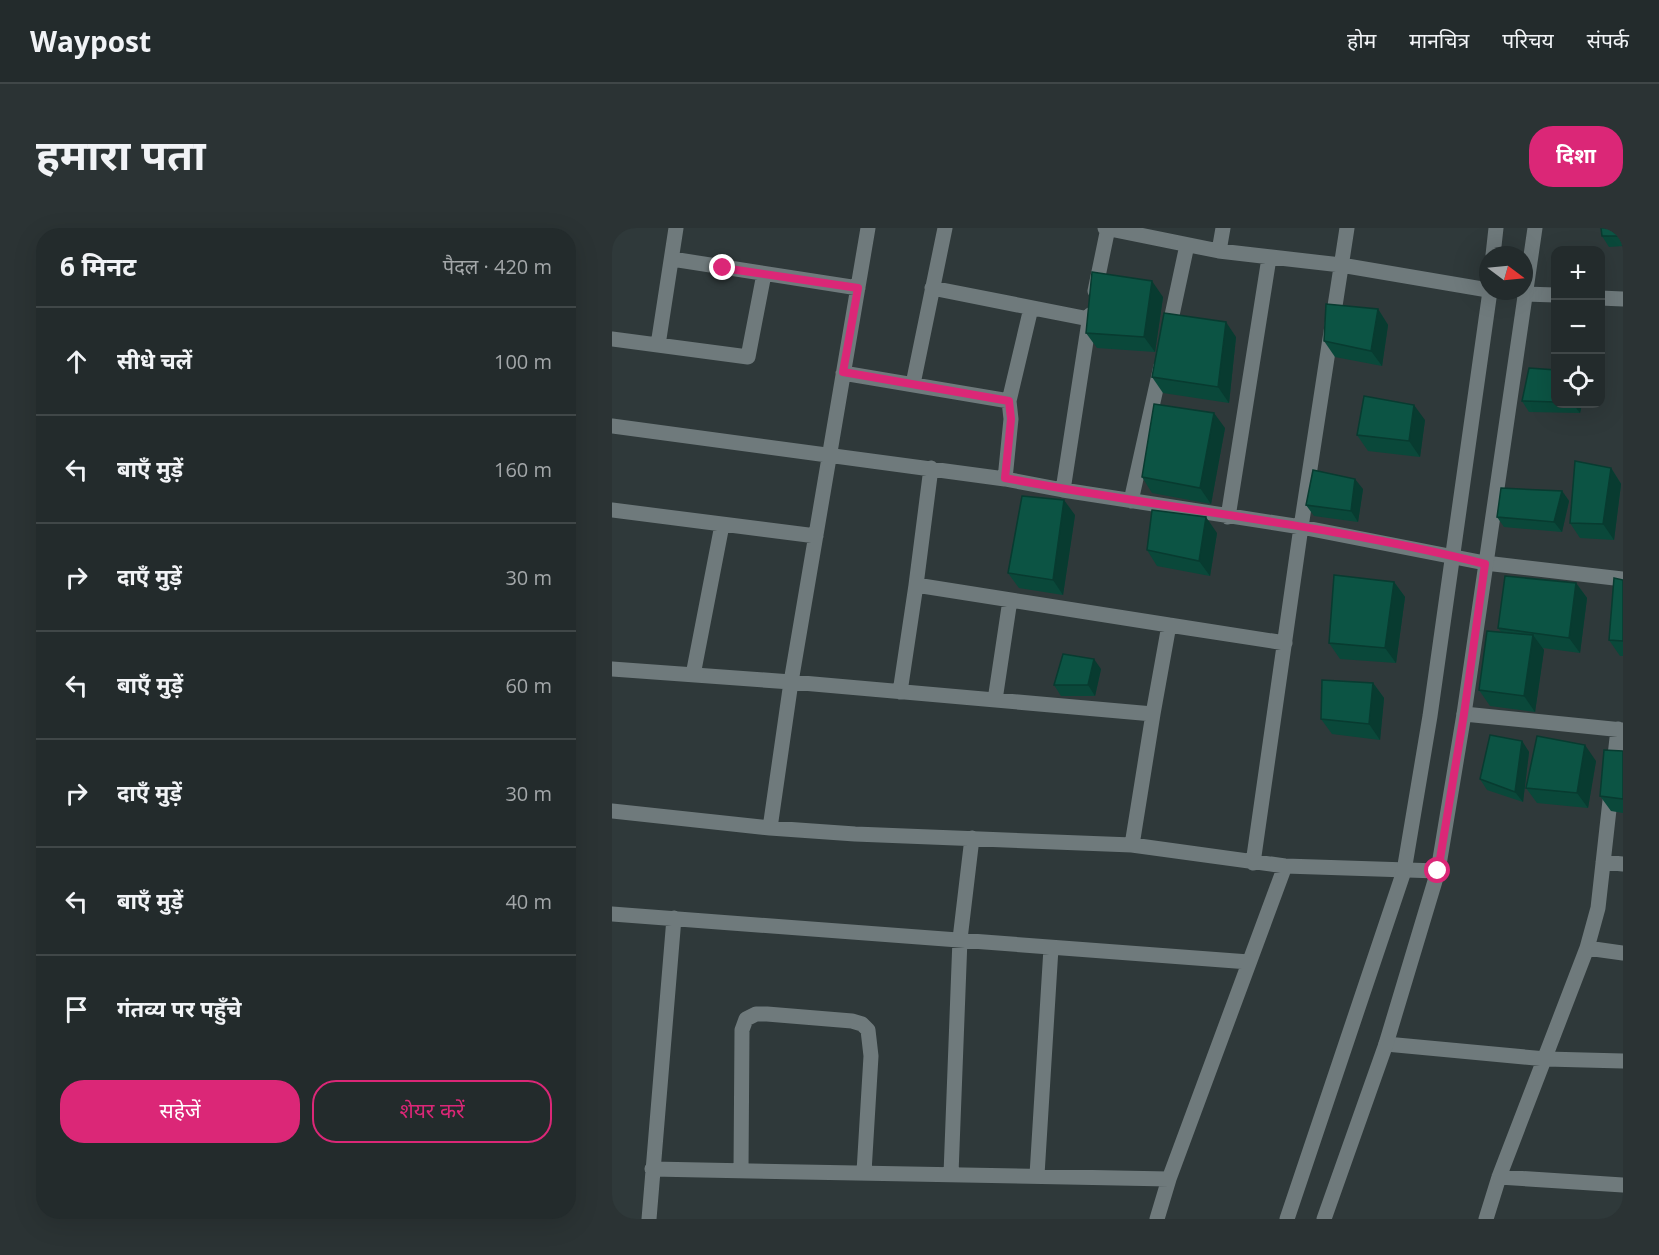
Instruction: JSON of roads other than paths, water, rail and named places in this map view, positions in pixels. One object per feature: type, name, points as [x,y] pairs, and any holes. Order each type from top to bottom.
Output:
[{"type":"street","points":[[658,345],[676,228]]},
{"type":"street","points":[[770,828],[790,682],[868,228]]},
{"type":"street","points":[[913,384],[945,228]]},
{"type":"street","points":[[1063,490],[1089,319],[1107,228],[1219,251],[1341,265],[1479,289]]},
{"type":"street","points":[[1219,251],[1223,228]]},
{"type":"street","points":[[1253,863],[1347,228]]},
{"type":"street","points":[[1494,246],[1496,228]]},
{"type":"street","points":[[1532,246],[1535,228]]},
{"type":"street","points":[[1131,501],[1188,245]]},
{"type":"street","points":[[1228,517],[1269,258]]},
{"type":"street","points":[[672,259],[858,288]]},
{"type":"street","points":[[612,339],[748,357],[764,274]]},
{"type":"street","points":[[932,288],[1089,319]]},
{"type":"street","points":[[1533,295],[1551,296]]},
{"type":"street","points":[[1605,298],[1623,299]]},
{"type":"street","points":[[1287,1219],[1404,871],[1430,716],[1488,300]]},
{"type":"street","points":[[1324,1219],[1386,1044],[1438,871],[1464,714],[1523,300]]},
{"type":"street","points":[[1005,478],[1011,419],[1009,401],[1031,308]]},
{"type":"street","points":[[843,372],[1009,401]]},
{"type":"street","points":[[612,426],[1005,478],[1063,490],[1301,527],[1485,564],[1623,579]]},
{"type":"street","points":[[900,692],[932,468]]},
{"type":"street","points":[[612,510],[816,536]]},
{"type":"street","points":[[693,675],[722,525]]},
{"type":"street","points":[[916,585],[1285,644]]},
{"type":"street","points":[[995,700],[1010,600]]},
{"type":"street","points":[[1132,845],[1169,625]]},
{"type":"street","points":[[612,669],[1153,714]]},
{"type":"street","points":[[1464,714],[1620,729],[1598,908],[1587,948],[1499,1177],[1486,1219]]},
{"type":"street","points":[[612,811],[770,828],[855,834],[1132,845],[1285,866],[1438,871]]},
{"type":"street","points":[[951,1174],[960,939],[972,838]]},
{"type":"street","points":[[1604,862],[1623,864]]},
{"type":"street","points":[[1157,1219],[1169,1179],[1285,866]]},
{"type":"street","points":[[612,914],[1249,962]]},
{"type":"street","points":[[649,1219],[674,918]]},
{"type":"street","points":[[1037,1175],[1051,948]]},
{"type":"street","points":[[1587,948],[1623,953]]},
{"type":"street","points":[[741,1170],[742,1030],[746,1019],[756,1014],[766,1014],[852,1021],[868,1029],[871,1056],[864,1172]]},
{"type":"street","points":[[1386,1044],[1546,1059],[1623,1061]]},
{"type":"street","points":[[652,1169],[1169,1179]]},
{"type":"street","points":[[1499,1177],[1623,1185]]}]
